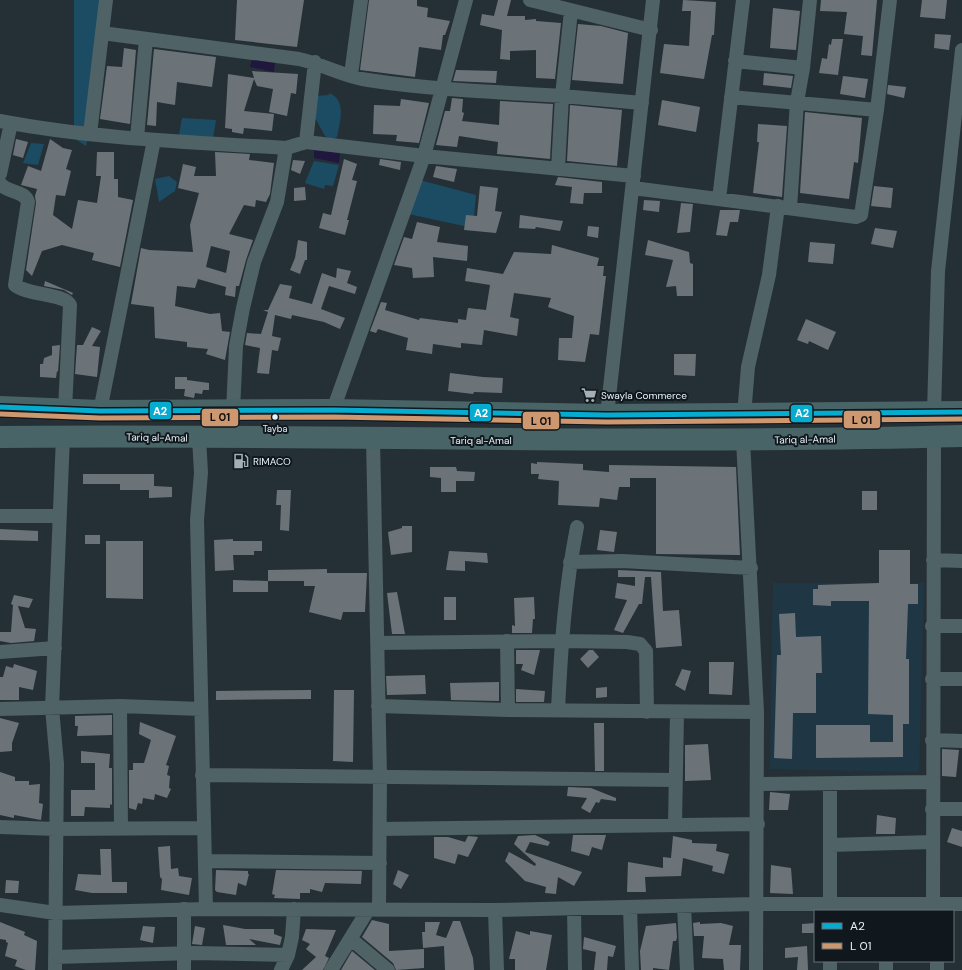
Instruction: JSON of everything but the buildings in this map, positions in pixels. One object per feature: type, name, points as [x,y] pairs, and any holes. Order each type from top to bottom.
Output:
[{"type":"highway","points":[[0,407],[100,411],[333,410],[607,415],[962,412]]},
{"type":"highway","name":"Tariq al-Amal","points":[[0,437],[63,436],[743,440],[962,436]]},
{"type":"street","points":[[90,134],[106,0]]},
{"type":"street","points":[[351,76],[361,0]]},
{"type":"street","points":[[333,410],[424,156],[466,0]]},
{"type":"street","points":[[530,0],[651,30]]},
{"type":"street","points":[[607,415],[651,30],[653,0]]},
{"type":"street","points":[[719,199],[743,0]]},
{"type":"street","points":[[744,415],[748,367],[784,207],[797,102],[804,68],[810,0]]},
{"type":"street","points":[[0,174],[6,122],[90,134],[154,140],[286,148],[306,142],[424,156],[558,169],[719,199],[856,217],[861,215],[877,110],[890,0]]},
{"type":"street","points":[[558,169],[562,96],[571,11]]},
{"type":"street","points":[[102,33],[315,62],[351,76],[366,80],[443,89],[562,96],[642,103]]},
{"type":"street","points":[[136,138],[146,39]]},
{"type":"street","points":[[934,412],[938,271],[962,50]]},
{"type":"street","points":[[736,61],[804,68]]},
{"type":"street","points":[[306,142],[315,62]]},
{"type":"street","points":[[731,97],[877,110]]},
{"type":"street","points":[[100,411],[154,140]]},
{"type":"street","points":[[233,411],[236,346],[243,308],[254,262],[276,202],[286,148]]},
{"type":"street","points":[[0,183],[4,188],[23,195],[28,200],[15,285],[27,291],[65,300],[70,305],[64,410]]},
{"type":"street","points":[[63,436],[52,708],[57,764],[55,964],[184,953],[288,955]]},
{"type":"street","points":[[933,908],[932,626],[934,437]]},
{"type":"street","points":[[199,438],[201,473],[197,520],[206,909]]},
{"type":"street","points":[[331,970],[351,939],[374,910],[380,863],[380,777],[372,439]]},
{"type":"street","points":[[743,440],[758,712],[756,970]]},
{"type":"street","points":[[0,516],[59,516]]},
{"type":"street","points":[[558,710],[562,641],[570,562],[577,527]]},
{"type":"street","points":[[933,560],[962,561]]},
{"type":"street","points":[[570,562],[622,562],[751,568]]},
{"type":"street","points":[[932,626],[962,626]]},
{"type":"street","points":[[507,641],[508,710]]},
{"type":"street","points":[[377,643],[562,641],[627,642],[640,644],[646,651],[647,712]]},
{"type":"street","points":[[0,652],[55,648]]},
{"type":"street","points":[[932,679],[962,680]]},
{"type":"street","points":[[0,709],[120,706],[201,709]]},
{"type":"street","points":[[120,706],[121,829]]},
{"type":"street","points":[[378,706],[677,713],[758,712]]},
{"type":"street","points":[[675,825],[677,713]]},
{"type":"street","points":[[932,740],[962,741]]},
{"type":"street","points":[[202,775],[676,780]]},
{"type":"street","points":[[758,784],[932,782]]},
{"type":"street","points":[[830,784],[830,908]]},
{"type":"street","points":[[932,809],[962,809]]},
{"type":"street","points":[[380,829],[758,824]]},
{"type":"street","points":[[0,828],[204,828]]},
{"type":"street","points":[[830,845],[932,842]]},
{"type":"street","points":[[206,861],[380,863]]},
{"type":"street","points":[[0,905],[55,913],[184,909],[574,909],[756,904],[830,908],[933,908],[962,904]]},
{"type":"street","points":[[684,906],[687,970]]},
{"type":"street","points":[[630,907],[632,970]]},
{"type":"street","points":[[184,909],[184,970]]},
{"type":"street","points":[[281,970],[288,955],[292,937],[294,909]]},
{"type":"street","points":[[574,909],[575,970]]},
{"type":"street","points":[[495,910],[497,970]]},
{"type":"street","points":[[351,939],[388,970]]},
{"type":"shaded area","points":[[74,0],[107,0],[91,125],[86,146],[74,138]]},
{"type":"shaded area","points":[[252,59],[275,62],[274,72],[250,67]]},
{"type":"shaded area","points":[[329,93],[335,96],[341,112],[337,137],[331,140],[325,136],[313,114],[317,96],[329,95]]},
{"type":"shaded area","points":[[182,118],[216,120],[213,138],[179,135]]},
{"type":"shaded area","points":[[31,143],[44,144],[38,165],[23,163]]},
{"type":"shaded area","points":[[314,150],[340,153],[339,163],[314,158]]},
{"type":"shaded area","points":[[314,161],[339,165],[333,186],[325,185],[324,189],[305,183]]},
{"type":"shaded area","points":[[169,176],[177,182],[175,191],[159,202],[155,179]]},
{"type":"shaded area","points":[[416,179],[476,195],[473,228],[404,213]]},
{"type":"shaded area","points":[[773,583],[924,583],[919,772],[770,769]]},
{"type":"transit line","name":"A2","points":[[0,407],[100,411],[333,410],[607,415],[962,412]]},
{"type":"transit line","points":[[0,414],[100,418],[333,417],[607,422],[962,419]]},
{"type":"place","name":"Swayla Commerce","points":[[589,395]]},
{"type":"place","name":"Tayba","points":[[275,417]]},
{"type":"place","name":"RIMACO","points":[[241,461]]}]
